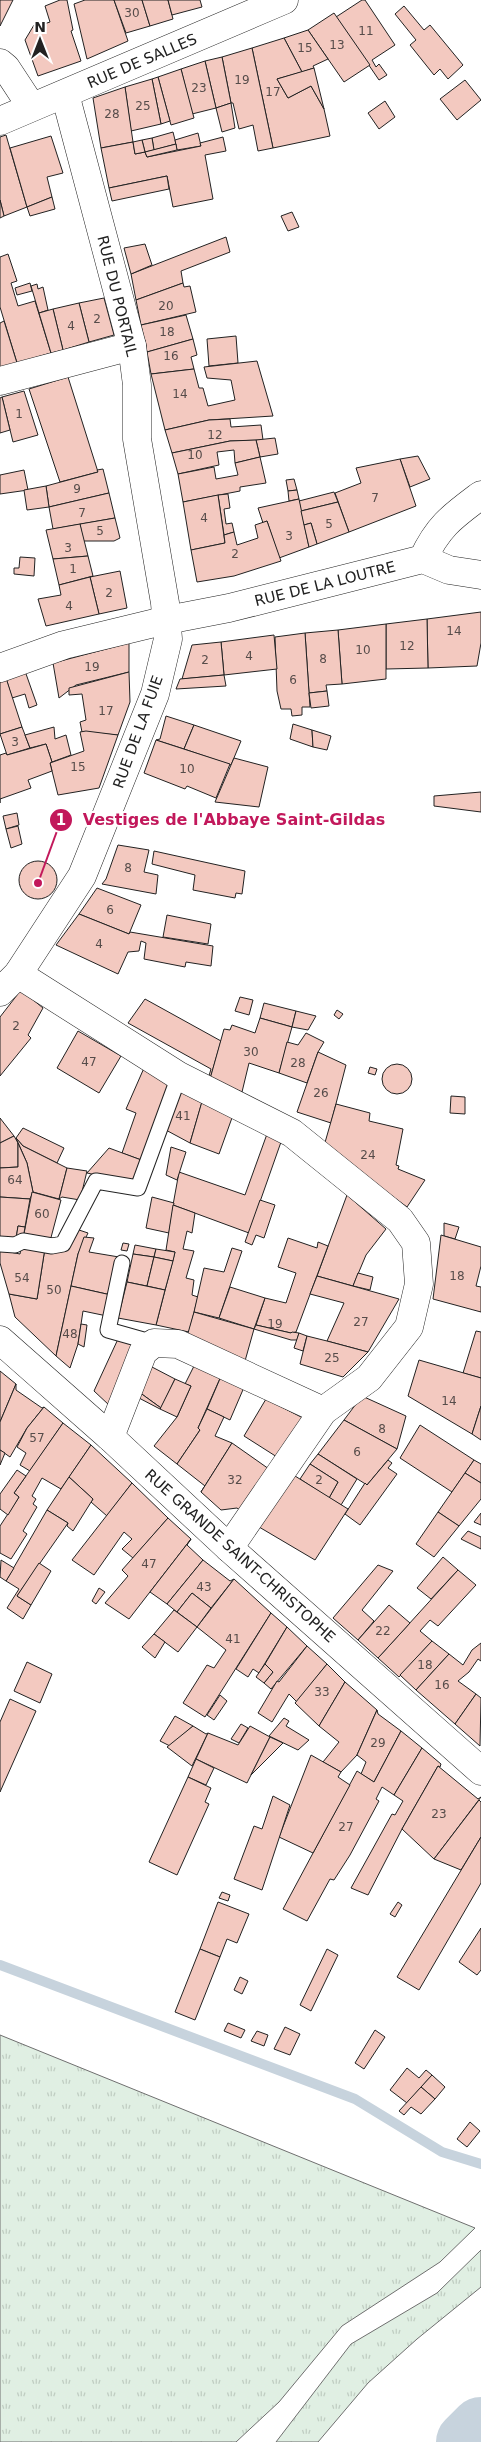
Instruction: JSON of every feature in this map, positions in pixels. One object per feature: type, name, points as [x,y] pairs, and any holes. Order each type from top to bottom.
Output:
[{"type":"street","name":"RUE DE SALLES","points":[[0,120],[284,0]]},
{"type":"street","points":[[0,63],[6,68],[31,106]]},
{"type":"street","name":"RUE DU PORTAIL","points":[[65,94],[132,346],[137,385],[137,439],[167,620]]},
{"type":"street","points":[[0,381],[132,346]]},
{"type":"street","points":[[481,495],[447,521],[433,538],[423,559],[449,570],[481,575]]},
{"type":"street","name":"RUE DE LA LOUTRE","points":[[0,668],[64,645],[167,620],[229,608],[423,559]]},
{"type":"street","name":"RUE DE LA FUIE","points":[[9,983],[82,876],[155,694],[168,640],[167,620]]},
{"type":"street","points":[[9,983],[179,1076],[292,1133],[400,1220],[416,1243],[419,1284],[409,1327],[369,1378],[323,1411],[229,1548]]},
{"type":"street","name":"RUE GRANDE SAINT-CHRISTOPHE","points":[[0,1340],[110,1437],[229,1548],[481,1771]]},
{"type":"street","points":[[110,1437],[143,1352],[154,1343],[178,1344],[323,1411]]},
{"type":"lane","points":[[0,1244],[16,1245],[23,1241],[52,1246],[63,1244],[96,1181],[138,1188],[179,1076]]},
{"type":"lane","points":[[122,1263],[108,1330],[154,1343]]},
{"type":"green space","points":[[0,2035],[475,2228],[440,2262],[342,2326],[279,2402],[236,2442],[0,2442]]},
{"type":"green space","points":[[481,2250],[481,2287],[417,2339],[368,2383],[318,2442],[276,2442],[351,2344],[437,2293]]},
{"type":"building","points":[[0,0],[13,0],[0,26]]},
{"type":"building","points":[[60,0],[67,0],[73,30],[71,31],[81,61],[38,76],[25,40],[34,25],[35,27],[50,22],[45,6]]},
{"type":"building","points":[[85,0],[114,0],[128,41],[87,59],[74,4]]},
{"type":"building","points":[[114,0],[142,0],[150,26],[126,33]]},
{"type":"building","points":[[142,0],[168,0],[173,19],[150,26]]},
{"type":"building","points":[[168,0],[200,0],[202,7],[172,15]]},
{"type":"building","points":[[362,0],[365,0],[395,45],[372,60],[376,67],[379,64],[387,75],[379,80],[336,17]]},
{"type":"building","points":[[404,6],[424,30],[430,25],[463,65],[448,79],[440,69],[434,75],[410,45],[416,40],[395,14]]},
{"type":"building","points":[[334,13],[370,65],[344,82],[308,30]]},
{"type":"building","points":[[308,30],[328,59],[313,66],[314,68],[302,72],[284,38]]},
{"type":"building","points":[[284,38],[302,72],[277,79],[288,98],[311,86],[324,109],[330,136],[273,148],[252,48]]},
{"type":"building","points":[[252,48],[273,148],[258,151],[253,125],[239,129],[233,103],[231,103],[222,57]]},
{"type":"building","points":[[222,57],[231,103],[216,108],[205,61]]},
{"type":"building","points":[[205,61],[216,108],[192,114],[181,69]]},
{"type":"building","points":[[314,68],[324,109],[311,86],[288,98],[277,79]]},
{"type":"building","points":[[181,69],[194,118],[171,125],[158,77]]},
{"type":"building","points":[[158,77],[170,121],[161,124],[152,79]]},
{"type":"building","points":[[152,79],[161,124],[131,131],[125,87]]},
{"type":"building","points":[[465,80],[481,100],[457,120],[440,99]]},
{"type":"building","points":[[125,87],[133,142],[101,148],[93,98]]},
{"type":"building","points":[[385,101],[395,117],[379,129],[368,113]]},
{"type":"building","points":[[231,103],[235,128],[222,132],[216,108]]},
{"type":"building","points":[[173,132],[176,144],[154,150],[152,138]]},
{"type":"building","points":[[198,133],[201,146],[177,150],[175,140]]},
{"type":"building","points":[[6,135],[27,207],[4,216],[0,200],[0,137]]},
{"type":"building","points":[[51,136],[63,173],[47,177],[52,197],[27,207],[10,148]]},
{"type":"building","points":[[223,137],[226,151],[205,155],[213,199],[173,207],[167,176],[109,188],[101,148],[133,142],[135,154],[145,152],[147,157],[201,146],[200,143]]},
{"type":"building","points":[[152,138],[154,150],[145,152],[142,140]]},
{"type":"building","points":[[142,140],[145,152],[135,154],[133,142]]},
{"type":"building","points":[[176,144],[177,150],[147,157],[145,152]]},
{"type":"building","points":[[167,176],[169,189],[112,201],[109,188]]},
{"type":"building","points":[[52,197],[55,209],[30,216],[27,207]]},
{"type":"building","points":[[0,200],[4,216],[0,218]]},
{"type":"building","points":[[292,212],[299,227],[288,231],[281,216]]},
{"type":"building","points":[[226,237],[230,252],[181,271],[183,283],[136,300],[131,274]]},
{"type":"building","points":[[145,244],[152,265],[131,274],[124,248]]},
{"type":"building","points":[[8,254],[17,281],[11,283],[18,306],[35,301],[51,353],[17,363],[0,307],[0,257]]},
{"type":"building","points":[[30,283],[32,291],[17,295],[15,288]]},
{"type":"building","points":[[183,283],[184,287],[190,286],[196,312],[141,325],[136,300]]},
{"type":"building","points":[[37,284],[38,289],[43,287],[48,310],[39,313],[31,286]]},
{"type":"building","points":[[104,298],[114,335],[89,342],[79,303]]},
{"type":"building","points":[[79,303],[89,342],[63,350],[53,309]]},
{"type":"building","points":[[53,309],[63,350],[51,353],[39,313]]},
{"type":"building","points":[[186,315],[193,339],[147,352],[141,325]]},
{"type":"building","points":[[4,321],[17,363],[0,368],[0,323]]},
{"type":"building","points":[[236,336],[238,363],[209,366],[207,339]]},
{"type":"building","points":[[193,339],[197,355],[191,357],[194,369],[151,374],[147,352]]},
{"type":"building","points":[[257,361],[273,416],[209,420],[165,430],[151,374],[194,369],[199,388],[203,388],[208,406],[235,400],[231,380],[207,378],[204,367]]},
{"type":"building","points":[[68,377],[98,472],[60,482],[29,389]]},
{"type":"building","points":[[24,391],[38,435],[13,442],[2,397]]},
{"type":"building","points":[[2,397],[10,430],[0,433],[0,398]]},
{"type":"building","points":[[230,419],[231,427],[261,425],[263,440],[230,441],[172,453],[165,430],[209,420]]},
{"type":"building","points":[[275,438],[278,454],[260,457],[256,440]]},
{"type":"building","points":[[256,440],[260,457],[235,463],[234,450],[217,452],[219,465],[178,474],[172,453],[230,441]]},
{"type":"building","points":[[418,456],[430,479],[410,487],[400,459]]},
{"type":"building","points":[[260,457],[266,483],[240,487],[240,491],[183,502],[178,474],[214,467],[216,479],[238,475],[235,463]]},
{"type":"building","points":[[400,459],[416,506],[349,532],[335,493],[361,483],[356,468]]},
{"type":"building","points":[[103,469],[109,493],[49,507],[46,486]]},
{"type":"building","points":[[24,470],[28,490],[0,494],[0,475]]},
{"type":"building","points":[[294,479],[297,490],[288,491],[286,480]]},
{"type":"building","points":[[46,486],[49,507],[27,510],[24,490]]},
{"type":"building","points":[[297,490],[299,499],[289,501],[288,491]]},
{"type":"building","points":[[334,492],[338,502],[301,511],[299,501]]},
{"type":"building","points":[[109,493],[115,518],[53,529],[49,507]]},
{"type":"building","points":[[228,494],[230,508],[224,509],[226,524],[232,523],[234,532],[224,535],[218,495]]},
{"type":"building","points":[[218,495],[225,543],[191,550],[183,502]]},
{"type":"building","points":[[299,499],[309,547],[279,558],[267,521],[263,523],[258,508]]},
{"type":"building","points":[[338,502],[349,532],[317,544],[311,523],[304,525],[301,511]]},
{"type":"building","points":[[115,518],[120,538],[114,541],[83,541],[80,524]]},
{"type":"building","points":[[267,521],[281,561],[234,576],[197,582],[191,550],[225,543],[224,535],[234,532],[237,545],[258,538],[255,525]]},
{"type":"building","points":[[311,523],[317,544],[309,547],[304,525]]},
{"type":"building","points":[[80,524],[88,556],[53,559],[46,530]]},
{"type":"building","points":[[88,556],[93,576],[59,585],[53,559]]},
{"type":"building","points":[[20,557],[35,558],[34,576],[14,574],[14,568],[19,568]]},
{"type":"building","points":[[120,571],[127,608],[99,614],[90,577]]},
{"type":"building","points":[[90,577],[99,614],[46,626],[38,599],[61,595],[59,585]]},
{"type":"building","points":[[481,612],[481,643],[477,666],[428,668],[427,619]]},
{"type":"building","points":[[427,619],[428,668],[386,669],[386,624]]},
{"type":"building","points":[[386,624],[386,679],[342,684],[338,630]]},
{"type":"building","points":[[338,630],[342,684],[326,685],[327,691],[309,693],[305,633]]},
{"type":"building","points":[[305,633],[310,707],[302,707],[302,715],[292,716],[291,709],[281,709],[277,691],[275,637]]},
{"type":"building","points":[[274,635],[277,669],[224,675],[221,642]]},
{"type":"building","points":[[221,642],[224,675],[182,679],[192,645]]},
{"type":"building","points":[[129,643],[129,672],[76,685],[59,698],[53,663]]},
{"type":"building","points":[[25,671],[37,705],[29,708],[25,694],[12,698],[6,678]]},
{"type":"building","points":[[129,672],[130,702],[118,735],[82,732],[80,722],[86,720],[82,694],[69,695],[69,688]]},
{"type":"building","points":[[224,675],[226,686],[176,689],[180,679]]},
{"type":"building","points":[[6,678],[22,727],[0,734],[0,681]]},
{"type":"building","points":[[327,691],[329,706],[311,708],[309,693]]},
{"type":"building","points":[[166,716],[194,725],[184,749],[156,740],[160,739]]},
{"type":"building","points":[[293,724],[312,730],[313,747],[290,739]]},
{"type":"building","points":[[194,725],[241,741],[231,765],[184,749]]},
{"type":"building","points":[[22,727],[30,748],[7,755],[0,734]]},
{"type":"building","points":[[54,727],[55,739],[66,735],[71,755],[52,762],[46,744],[30,748],[25,735]]},
{"type":"building","points":[[312,730],[331,736],[327,750],[313,747]]},
{"type":"building","points":[[80,732],[118,735],[99,788],[58,795],[50,763],[84,751]]},
{"type":"building","points":[[156,740],[230,764],[216,798],[187,786],[185,789],[144,773]]},
{"type":"building","points":[[46,744],[52,762],[50,763],[52,771],[28,780],[31,788],[0,799],[0,755],[6,753],[7,755]]},
{"type":"building","points":[[234,758],[268,767],[259,807],[215,802]]},
{"type":"building","points":[[481,792],[481,812],[434,806],[434,796]]},
{"type":"building","points":[[17,813],[19,825],[6,829],[3,816]]},
{"type":"building","points":[[18,826],[22,844],[11,848],[6,829]]},
{"type":"building","points":[[118,845],[149,850],[144,872],[158,875],[156,894],[102,884],[106,879]]},
{"type":"building","points":[[154,851],[245,871],[242,894],[236,893],[235,898],[193,890],[195,875],[152,864]]},
{"type":"building","points":[[38,861],[51,867],[57,880],[51,893],[38,899],[25,893],[19,880],[25,867]]},
{"type":"building","points":[[97,888],[141,905],[129,934],[79,914]]},
{"type":"building","points":[[79,914],[129,934],[130,932],[213,946],[211,966],[186,962],[185,967],[144,959],[146,943],[141,941],[139,951],[128,952],[118,974],[56,945]]},
{"type":"building","points":[[167,915],[211,924],[208,944],[163,937]]},
{"type":"building","points":[[21,990],[43,1008],[28,1035],[31,1038],[0,1076],[0,1017]]},
{"type":"building","points":[[240,997],[253,1000],[249,1015],[235,1011]]},
{"type":"building","points":[[145,999],[221,1041],[210,1079],[208,1079],[211,1069],[128,1023]]},
{"type":"building","points":[[264,1003],[296,1011],[292,1027],[260,1018]]},
{"type":"building","points":[[337,1010],[343,1014],[339,1019],[334,1015]]},
{"type":"building","points":[[296,1011],[316,1016],[308,1030],[292,1027]]},
{"type":"building","points":[[260,1018],[292,1027],[279,1073],[249,1063],[242,1092],[210,1079],[224,1029],[230,1030],[232,1025],[255,1033]]},
{"type":"building","points":[[78,1031],[121,1056],[99,1093],[57,1068]]},
{"type":"building","points":[[306,1033],[324,1042],[318,1052],[307,1083],[279,1073],[287,1042],[298,1045]]},
{"type":"building","points":[[318,1052],[346,1065],[331,1123],[297,1112]]},
{"type":"building","points":[[397,1064],[408,1068],[412,1079],[408,1090],[397,1094],[386,1090],[382,1079],[386,1068]]},
{"type":"building","points":[[370,1067],[377,1069],[375,1075],[368,1073]]},
{"type":"building","points":[[144,1068],[173,1084],[144,1161],[122,1153],[136,1113],[126,1109]]},
{"type":"building","points":[[178,1089],[202,1102],[190,1143],[164,1129]]},
{"type":"building","points":[[451,1096],[465,1097],[465,1114],[450,1113]]},
{"type":"building","points":[[203,1098],[233,1115],[219,1154],[190,1143]]},
{"type":"building","points":[[336,1104],[370,1113],[369,1121],[403,1129],[396,1165],[399,1166],[398,1169],[425,1180],[407,1207],[324,1146]]},
{"type":"building","points":[[0,1118],[14,1136],[0,1143]]},
{"type":"building","points":[[23,1128],[64,1148],[57,1163],[23,1146],[16,1138]]},
{"type":"building","points":[[267,1134],[281,1142],[249,1233],[173,1205],[179,1172],[245,1195]]},
{"type":"building","points":[[14,1136],[18,1143],[18,1167],[0,1168],[0,1143]]},
{"type":"building","points":[[16,1138],[23,1146],[67,1168],[59,1199],[33,1192],[27,1163]]},
{"type":"building","points":[[18,1143],[27,1163],[33,1192],[30,1199],[0,1197],[0,1168],[18,1167]]},
{"type":"building","points":[[171,1147],[186,1152],[177,1180],[166,1175]]},
{"type":"building","points":[[109,1148],[144,1161],[137,1184],[87,1173]]},
{"type":"building","points":[[67,1168],[87,1171],[80,1200],[62,1197],[59,1199]]},
{"type":"building","points":[[32,1192],[61,1200],[49,1245],[23,1239]]},
{"type":"building","points":[[347,1195],[386,1229],[366,1255],[353,1286],[317,1276]]},
{"type":"building","points":[[0,1197],[30,1199],[25,1227],[18,1226],[16,1239],[0,1237]]},
{"type":"building","points":[[152,1197],[174,1203],[169,1233],[146,1228]]},
{"type":"building","points":[[260,1200],[275,1205],[264,1238],[256,1235],[252,1245],[245,1242]]},
{"type":"building","points":[[173,1205],[195,1213],[192,1233],[187,1231],[183,1249],[194,1251],[186,1278],[194,1280],[192,1295],[198,1297],[189,1332],[156,1325],[175,1252],[166,1250]]},
{"type":"building","points":[[444,1223],[459,1227],[455,1239],[444,1236]]},
{"type":"building","points":[[18,1226],[25,1227],[23,1239],[16,1239]]},
{"type":"building","points":[[76,1229],[88,1233],[78,1254],[56,1356],[15,1317],[9,1294],[37,1299],[45,1248]]},
{"type":"building","points":[[441,1235],[481,1247],[481,1266],[476,1286],[481,1287],[481,1312],[433,1299]]},
{"type":"building","points":[[84,1237],[94,1238],[89,1252],[119,1257],[111,1295],[71,1286]]},
{"type":"building","points":[[288,1238],[317,1248],[318,1242],[328,1246],[296,1332],[291,1333],[256,1325],[265,1298],[286,1303],[296,1273],[278,1267]]},
{"type":"building","points":[[22,1243],[45,1248],[37,1299],[9,1294],[0,1263],[0,1250],[20,1254]]},
{"type":"building","points":[[123,1243],[129,1244],[127,1251],[121,1250]]},
{"type":"building","points":[[135,1245],[156,1249],[154,1257],[133,1254]]},
{"type":"building","points":[[232,1248],[242,1251],[219,1318],[194,1312],[204,1268],[224,1272]]},
{"type":"building","points":[[156,1249],[175,1252],[173,1261],[154,1257]]},
{"type":"building","points":[[133,1254],[154,1257],[147,1286],[127,1282]]},
{"type":"building","points":[[154,1257],[173,1261],[165,1290],[147,1286]]},
{"type":"building","points":[[358,1273],[373,1277],[370,1290],[353,1286]]},
{"type":"building","points":[[317,1276],[399,1299],[368,1352],[327,1341],[344,1303],[310,1294]]},
{"type":"building","points":[[127,1282],[165,1290],[156,1325],[118,1318]]},
{"type":"building","points":[[71,1286],[111,1295],[107,1316],[83,1311],[78,1344],[70,1368],[56,1356]]},
{"type":"building","points":[[230,1287],[265,1298],[254,1329],[219,1318]]},
{"type":"building","points":[[194,1312],[254,1329],[245,1361],[186,1340]]},
{"type":"building","points":[[81,1324],[87,1325],[84,1347],[78,1344]]},
{"type":"building","points":[[256,1325],[299,1333],[297,1340],[291,1340],[254,1329]]},
{"type":"building","points":[[476,1331],[481,1332],[481,1378],[463,1373]]},
{"type":"building","points":[[299,1333],[307,1336],[303,1351],[294,1348]]},
{"type":"building","points":[[307,1336],[368,1352],[343,1377],[300,1364]]},
{"type":"building","points":[[118,1339],[138,1344],[109,1405],[94,1391]]},
{"type":"building","points":[[419,1360],[481,1378],[481,1406],[472,1434],[408,1396]]},
{"type":"building","points":[[196,1362],[222,1374],[198,1428],[200,1430],[177,1464],[154,1446],[177,1417],[191,1386],[185,1384]]},
{"type":"building","points":[[152,1367],[175,1379],[161,1408],[139,1392]]},
{"type":"building","points":[[0,1371],[16,1384],[0,1422]]},
{"type":"building","points":[[222,1374],[245,1385],[230,1420],[207,1409]]},
{"type":"building","points":[[175,1379],[191,1386],[177,1417],[160,1409]]},
{"type":"building","points":[[16,1384],[16,1390],[42,1408],[44,1407],[27,1428],[10,1457],[0,1450],[0,1422]]},
{"type":"building","points":[[139,1392],[161,1408],[137,1397]]},
{"type":"building","points":[[362,1396],[406,1416],[397,1449],[344,1420]]},
{"type":"building","points":[[266,1399],[303,1418],[277,1457],[244,1436]]},
{"type":"building","points":[[481,1406],[481,1440],[472,1434]]},
{"type":"building","points":[[44,1407],[63,1423],[30,1471],[20,1465],[26,1453],[17,1447],[27,1428]]},
{"type":"building","points":[[207,1409],[224,1417],[215,1436],[232,1443],[205,1486],[177,1464],[200,1430],[198,1428]]},
{"type":"building","points":[[344,1420],[397,1449],[367,1485],[318,1454]]},
{"type":"building","points":[[63,1423],[91,1445],[61,1489],[42,1478],[32,1496],[36,1499],[33,1504],[37,1507],[23,1531],[27,1534],[11,1559],[0,1553],[0,1526],[19,1497],[14,1493]]},
{"type":"building","points":[[420,1425],[474,1460],[452,1492],[400,1458]]},
{"type":"building","points":[[232,1443],[269,1469],[242,1512],[237,1508],[221,1510],[201,1492]]},
{"type":"building","points":[[91,1445],[132,1483],[107,1516],[91,1502],[93,1499],[69,1477]]},
{"type":"building","points":[[0,1450],[5,1453],[0,1465]]},
{"type":"building","points":[[318,1454],[357,1479],[341,1505],[329,1498],[338,1482],[310,1464]]},
{"type":"building","points":[[388,1460],[392,1463],[388,1468],[397,1474],[360,1525],[345,1514],[365,1483],[367,1485]]},
{"type":"building","points":[[474,1460],[481,1464],[481,1483],[465,1473]]},
{"type":"building","points":[[310,1464],[338,1482],[329,1498],[300,1479]]},
{"type":"building","points":[[17,1470],[26,1476],[14,1493],[19,1497],[8,1515],[0,1509],[0,1494]]},
{"type":"building","points":[[287,1471],[348,1509],[315,1560],[254,1524]]},
{"type":"building","points":[[465,1473],[481,1483],[481,1499],[459,1526],[438,1512]]},
{"type":"building","points":[[69,1477],[93,1499],[73,1531],[67,1526],[68,1523],[47,1510]]},
{"type":"building","points":[[132,1483],[168,1518],[133,1558],[122,1549],[132,1539],[124,1532],[94,1575],[72,1560]]},
{"type":"building","points":[[47,1510],[68,1523],[17,1596],[31,1605],[23,1619],[7,1608],[19,1589],[6,1581]]},
{"type":"building","points":[[438,1512],[459,1526],[434,1557],[416,1544]]},
{"type":"building","points":[[481,1513],[481,1525],[474,1522]]},
{"type":"building","points":[[168,1518],[191,1539],[129,1619],[105,1603],[128,1576],[122,1570]]},
{"type":"building","points":[[468,1531],[481,1537],[481,1549],[461,1539]]},
{"type":"building","points":[[191,1539],[187,1545],[203,1560],[167,1604],[150,1592]]},
{"type":"building","points":[[443,1557],[458,1570],[431,1599],[417,1588]]},
{"type":"building","points":[[1,1560],[14,1568],[6,1581],[0,1577]]},
{"type":"building","points":[[203,1560],[230,1581],[234,1579],[211,1608],[192,1593],[177,1612],[167,1604]]},
{"type":"building","points":[[39,1563],[51,1571],[31,1605],[17,1596]]},
{"type":"building","points":[[378,1565],[393,1571],[362,1610],[374,1621],[358,1640],[333,1618]]},
{"type":"building","points":[[458,1570],[476,1585],[438,1626],[430,1620],[420,1631],[432,1641],[399,1677],[378,1658]]},
{"type":"building","points":[[234,1579],[271,1613],[205,1717],[183,1703],[207,1665],[214,1668],[226,1650],[197,1627]]},
{"type":"building","points":[[99,1588],[105,1592],[96,1604],[92,1601]]},
{"type":"building","points":[[192,1593],[211,1608],[197,1627],[177,1612]]},
{"type":"building","points":[[389,1605],[410,1623],[378,1658],[358,1640]]},
{"type":"building","points":[[174,1610],[197,1627],[178,1652],[154,1634]]},
{"type":"building","points":[[271,1613],[287,1627],[259,1673],[253,1669],[248,1677],[236,1669]]},
{"type":"building","points":[[287,1627],[307,1646],[271,1689],[264,1683],[273,1672],[265,1664]]},
{"type":"building","points":[[154,1634],[165,1642],[155,1658],[142,1647]]},
{"type":"building","points":[[432,1641],[449,1654],[416,1690],[400,1675]]},
{"type":"building","points":[[481,1643],[481,1661],[478,1659],[469,1672],[458,1681],[476,1694],[455,1724],[416,1690],[449,1654],[463,1665],[472,1650]]},
{"type":"building","points":[[307,1646],[327,1664],[297,1702],[289,1694],[272,1722],[258,1713],[277,1681],[279,1682]]},
{"type":"building","points":[[27,1662],[52,1674],[40,1703],[14,1691]]},
{"type":"building","points":[[265,1664],[273,1672],[264,1683],[256,1677]]},
{"type":"building","points":[[327,1664],[345,1682],[319,1726],[295,1703]]},
{"type":"building","points":[[345,1682],[377,1710],[357,1755],[341,1772],[323,1762],[339,1742],[319,1726]]},
{"type":"building","points":[[476,1694],[481,1698],[480,1746],[455,1724]]},
{"type":"building","points":[[220,1695],[227,1701],[214,1720],[207,1715]]},
{"type":"building","points":[[10,1699],[36,1711],[0,1792],[0,1722]]},
{"type":"building","points":[[377,1710],[378,1714],[401,1731],[374,1782],[361,1774],[366,1762],[357,1755]]},
{"type":"building","points":[[175,1716],[193,1726],[170,1746],[160,1741]]},
{"type":"building","points":[[284,1718],[289,1721],[286,1726],[309,1740],[298,1750],[269,1736]]},
{"type":"building","points":[[241,1724],[248,1728],[239,1743],[231,1739]]},
{"type":"building","points":[[193,1726],[206,1734],[208,1733],[192,1766],[167,1747]]},
{"type":"building","points":[[250,1726],[270,1737],[247,1783],[196,1759],[208,1733],[238,1745]]},
{"type":"building","points":[[401,1731],[422,1748],[394,1795],[382,1787],[376,1799],[379,1801],[350,1855],[334,1880],[330,1879],[307,1921],[283,1909],[357,1771],[374,1782]]},
{"type":"building","points":[[270,1737],[283,1743],[251,1775]]},
{"type":"building","points":[[422,1748],[441,1764],[440,1767],[438,1766],[402,1829],[368,1895],[351,1888],[392,1814],[395,1815],[403,1801],[394,1795]]},
{"type":"building","points":[[311,1755],[341,1772],[338,1777],[350,1785],[313,1853],[279,1837]]},
{"type":"building","points":[[196,1759],[214,1768],[206,1785],[188,1777]]},
{"type":"building","points":[[438,1766],[478,1799],[481,1797],[434,1859],[402,1829]]},
{"type":"building","points":[[188,1777],[211,1788],[205,1802],[209,1804],[177,1875],[149,1862]]},
{"type":"building","points":[[273,1796],[290,1805],[262,1890],[234,1879],[254,1826],[262,1829]]},
{"type":"building","points":[[479,1800],[481,1802],[481,1837],[461,1870],[434,1859]]},
{"type":"building","points":[[481,1837],[481,1883],[419,1990],[397,1977]]},
{"type":"building","points":[[222,1892],[230,1895],[228,1901],[219,1898]]},
{"type":"building","points":[[218,1902],[249,1914],[237,1943],[227,1939],[220,1957],[200,1949]]},
{"type":"building","points":[[398,1902],[402,1905],[395,1917],[390,1914]]},
{"type":"building","points":[[481,1928],[481,1970],[477,1975],[459,1962]]},
{"type":"building","points":[[200,1949],[220,1957],[195,2020],[175,2012]]},
{"type":"building","points":[[327,1949],[338,1955],[311,2011],[300,2005]]},
{"type":"building","points":[[240,1977],[248,1981],[242,1994],[234,1990]]},
{"type":"building","points":[[228,2023],[245,2030],[241,2038],[224,2031]]},
{"type":"building","points":[[285,2027],[300,2034],[290,2055],[274,2049]]},
{"type":"building","points":[[375,2030],[385,2037],[364,2069],[355,2063]]},
{"type":"building","points":[[257,2031],[268,2035],[264,2046],[251,2041]]},
{"type":"building","points":[[407,2068],[419,2078],[426,2070],[432,2075],[407,2103],[390,2090]]},
{"type":"building","points":[[432,2075],[445,2087],[435,2099],[421,2087]]},
{"type":"building","points":[[421,2087],[435,2099],[421,2114],[411,2107],[404,2115],[399,2111]]},
{"type":"building","points":[[470,2122],[480,2131],[467,2147],[457,2139]]},
{"type":"waterway","points":[[0,1965],[355,2099],[442,2152],[481,2164]]},
{"type":"waterway","points":[[467,2442],[481,2428]]},
{"type":"place","name":"Vestiges de l'Abbaye Saint-Gildas","points":[[38,883]]}]
